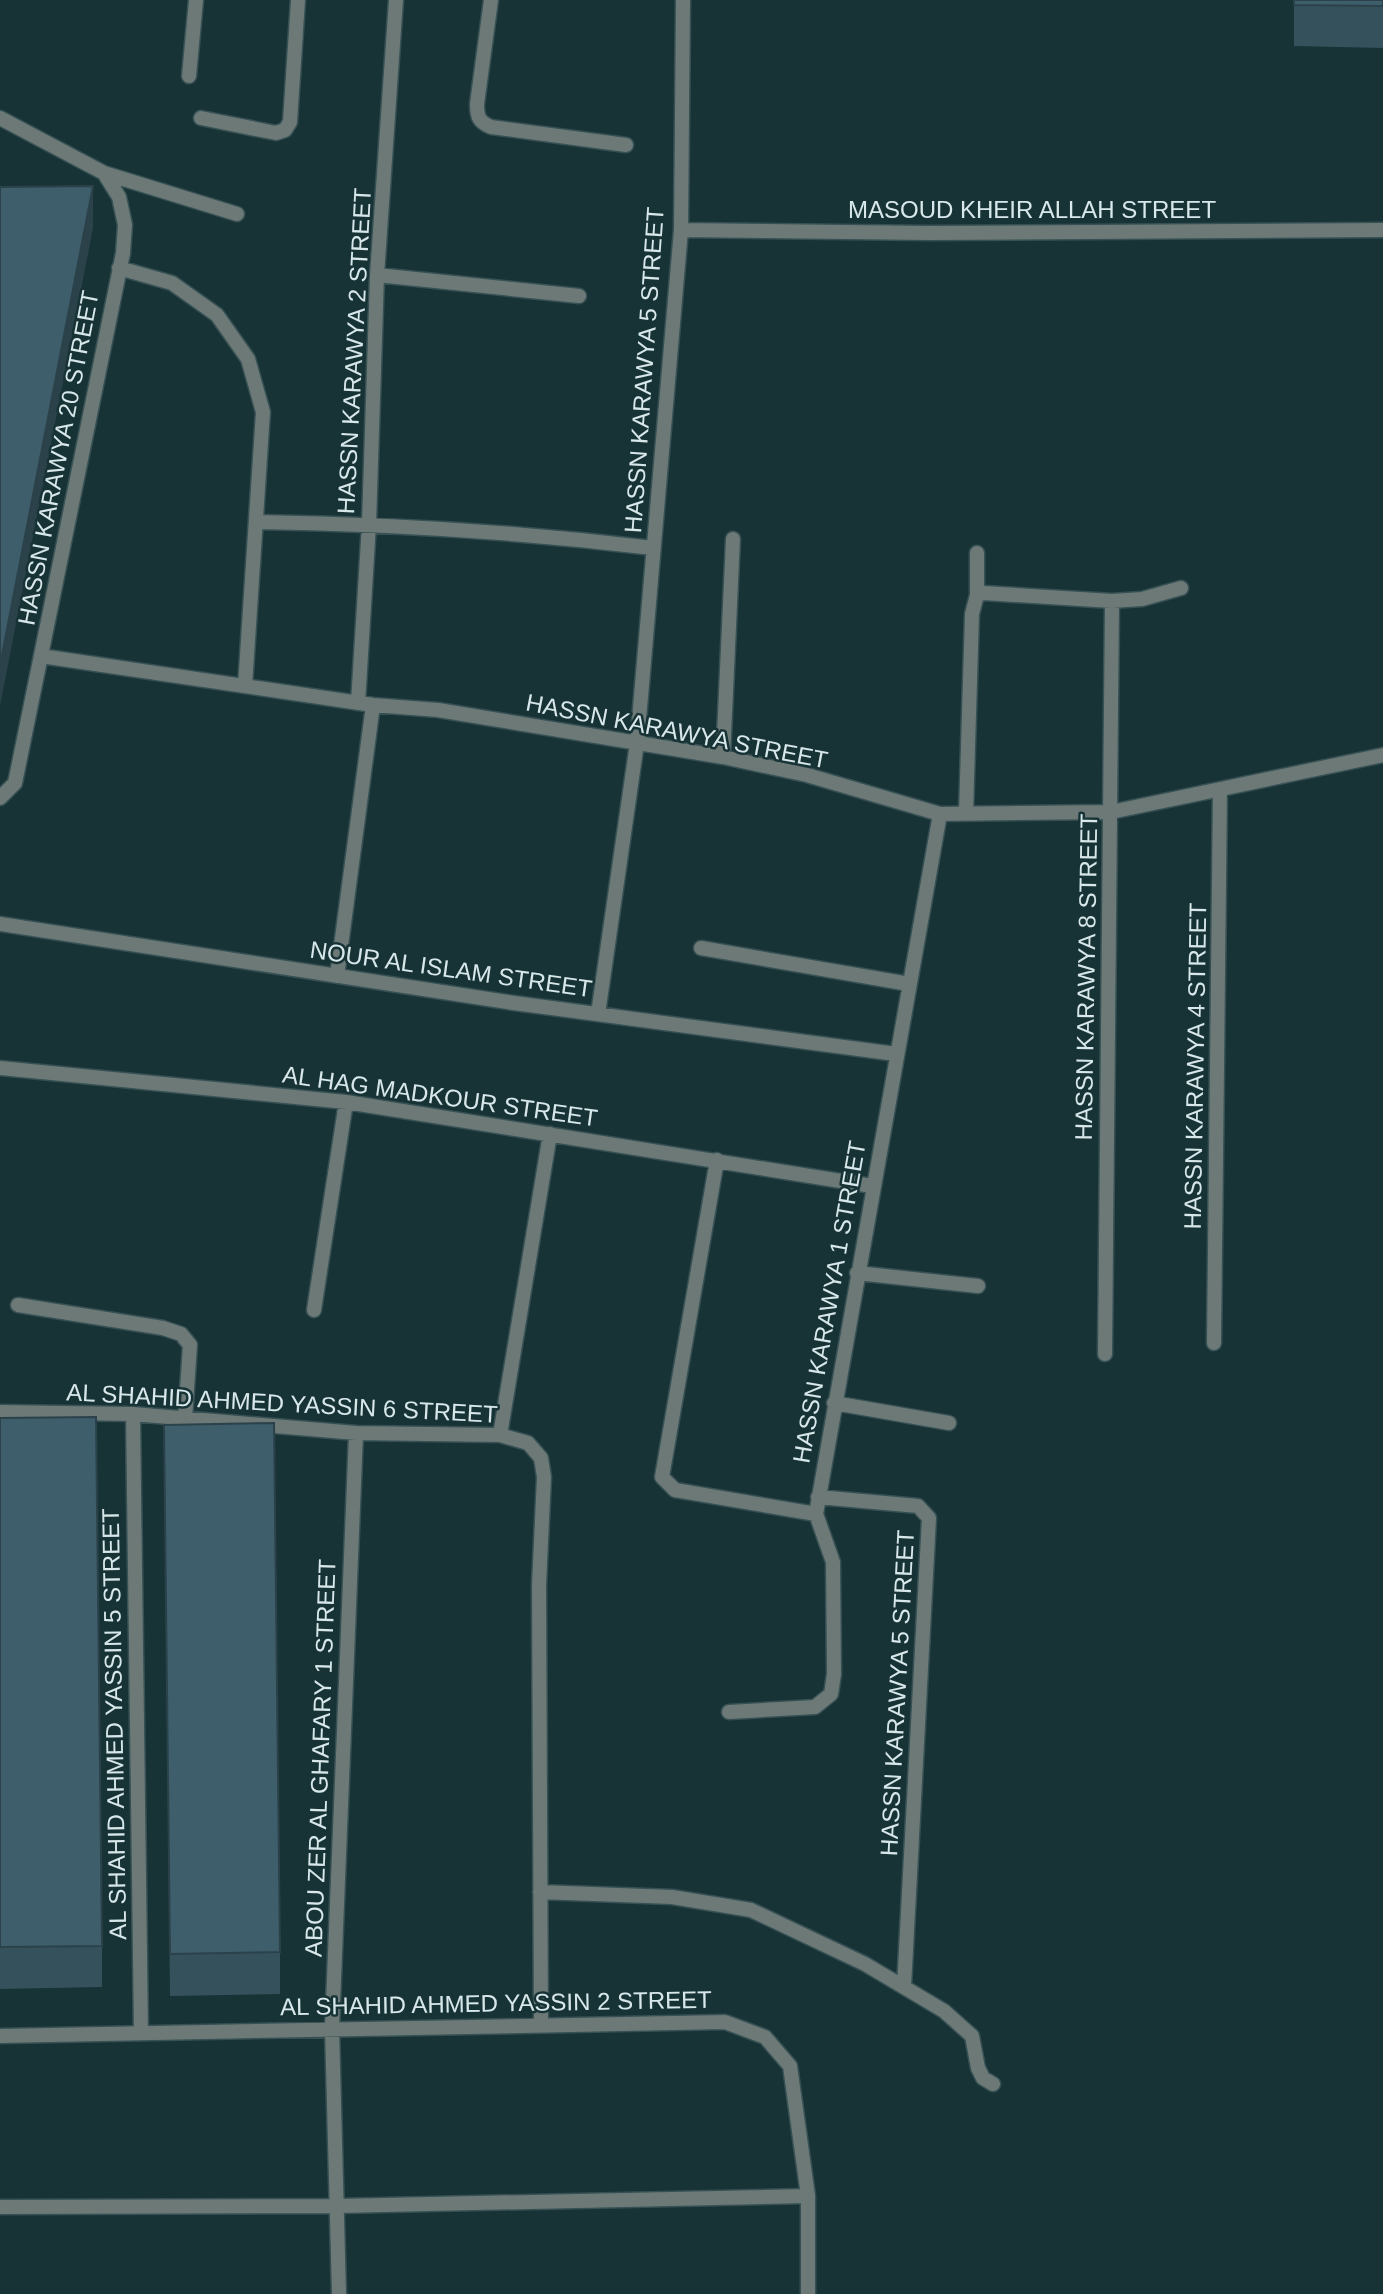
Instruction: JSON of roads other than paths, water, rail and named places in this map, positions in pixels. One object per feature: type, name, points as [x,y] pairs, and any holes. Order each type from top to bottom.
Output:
[{"type":"street","points":[[189,76],[196,0]]},
{"type":"street","points":[[201,118],[276,133],[285,130],[290,121],[299,0]]},
{"type":"street","name":"HASSN KARAWYA 2 STREET","points":[[337,976],[365,704],[377,275],[397,0]]},
{"type":"street","points":[[491,0],[477,104],[481,123],[491,127],[626,145]]},
{"type":"street","name":"HASSN KARAWYA 5 STREET","points":[[637,743],[681,230],[683,0]]},
{"type":"street","points":[[0,118],[104,173],[237,214]]},
{"type":"street","name":"HASSN KARAWYA 20 STREET","points":[[0,798],[15,783],[119,268],[125,225],[119,197],[104,173]]},
{"type":"street","name":"MASOUD KHEIR ALLAH STREET","points":[[681,230],[929,233],[1383,230]]},
{"type":"street","points":[[119,268],[172,283],[217,315],[248,359],[263,412],[245,686]]},
{"type":"street","points":[[377,275],[579,296]]},
{"type":"street","points":[[257,522],[369,524],[525,533],[653,548]]},
{"type":"street","points":[[723,757],[733,539]]},
{"type":"street","points":[[977,553],[977,595]]},
{"type":"street","points":[[966,813],[973,599],[984,593],[1112,601],[1142,599],[1181,588]]},
{"type":"street","name":"HASSN KARAWYA 8 STREET","points":[[1105,1354],[1112,601]]},
{"type":"street","name":"HASSN KARAWYA STREET","points":[[41,656],[365,704],[438,710],[723,757],[807,775],[940,814],[1111,812],[1383,755]]},
{"type":"street","points":[[598,1014],[637,743]]},
{"type":"street","name":"HASSN KARAWYA 4 STREET","points":[[1214,1343],[1220,789]]},
{"type":"street","name":"HASSN KARAWYA 1 STREET","points":[[730,1712],[815,1707],[831,1694],[834,1674],[833,1562],[816,1514],[818,1497],[940,814]]},
{"type":"street","name":"NOUR AL ISLAM STREET","points":[[0,924],[598,1014],[896,1054]]},
{"type":"street","points":[[701,948],[909,984]]},
{"type":"street","name":"AL HAG MADKOUR STREET","points":[[0,1068],[346,1102],[872,1186]]},
{"type":"street","points":[[314,1310],[346,1102]]},
{"type":"street","points":[[500,1435],[550,1134]]},
{"type":"street","points":[[717,1160],[662,1477],[675,1490],[816,1514]]},
{"type":"street","points":[[856,1273],[978,1286]]},
{"type":"street","points":[[18,1305],[163,1328],[181,1334],[190,1345],[185,1419]]},
{"type":"street","points":[[834,1403],[949,1423]]},
{"type":"street","name":"AL SHAHID AHMED YASSIN 6 STREET","points":[[0,1412],[133,1414],[356,1433],[500,1435],[528,1443],[541,1458],[544,1477],[539,1585],[541,2025]]},
{"type":"street","name":"AL SHAHID AHMED YASSIN 5 STREET","points":[[133,1414],[141,2032]]},
{"type":"street","name":"ABOU ZER AL GHAFARY 1 STREET","points":[[339,2294],[332,2028],[356,1433]]},
{"type":"street","name":"HASSN KARAWYA 5 STREET","points":[[818,1497],[918,1506],[929,1518],[904,1987]]},
{"type":"street","points":[[540,1892],[672,1897],[751,1910],[812,1937],[944,2011],[972,2036],[978,2068],[983,2078],[993,2084]]},
{"type":"street","name":"AL SHAHID AHMED YASSIN 2 STREET","points":[[0,2036],[725,2022],[765,2037],[790,2066],[808,2196],[808,2294]]},
{"type":"street","points":[[0,2207],[338,2206],[808,2196]]}]
